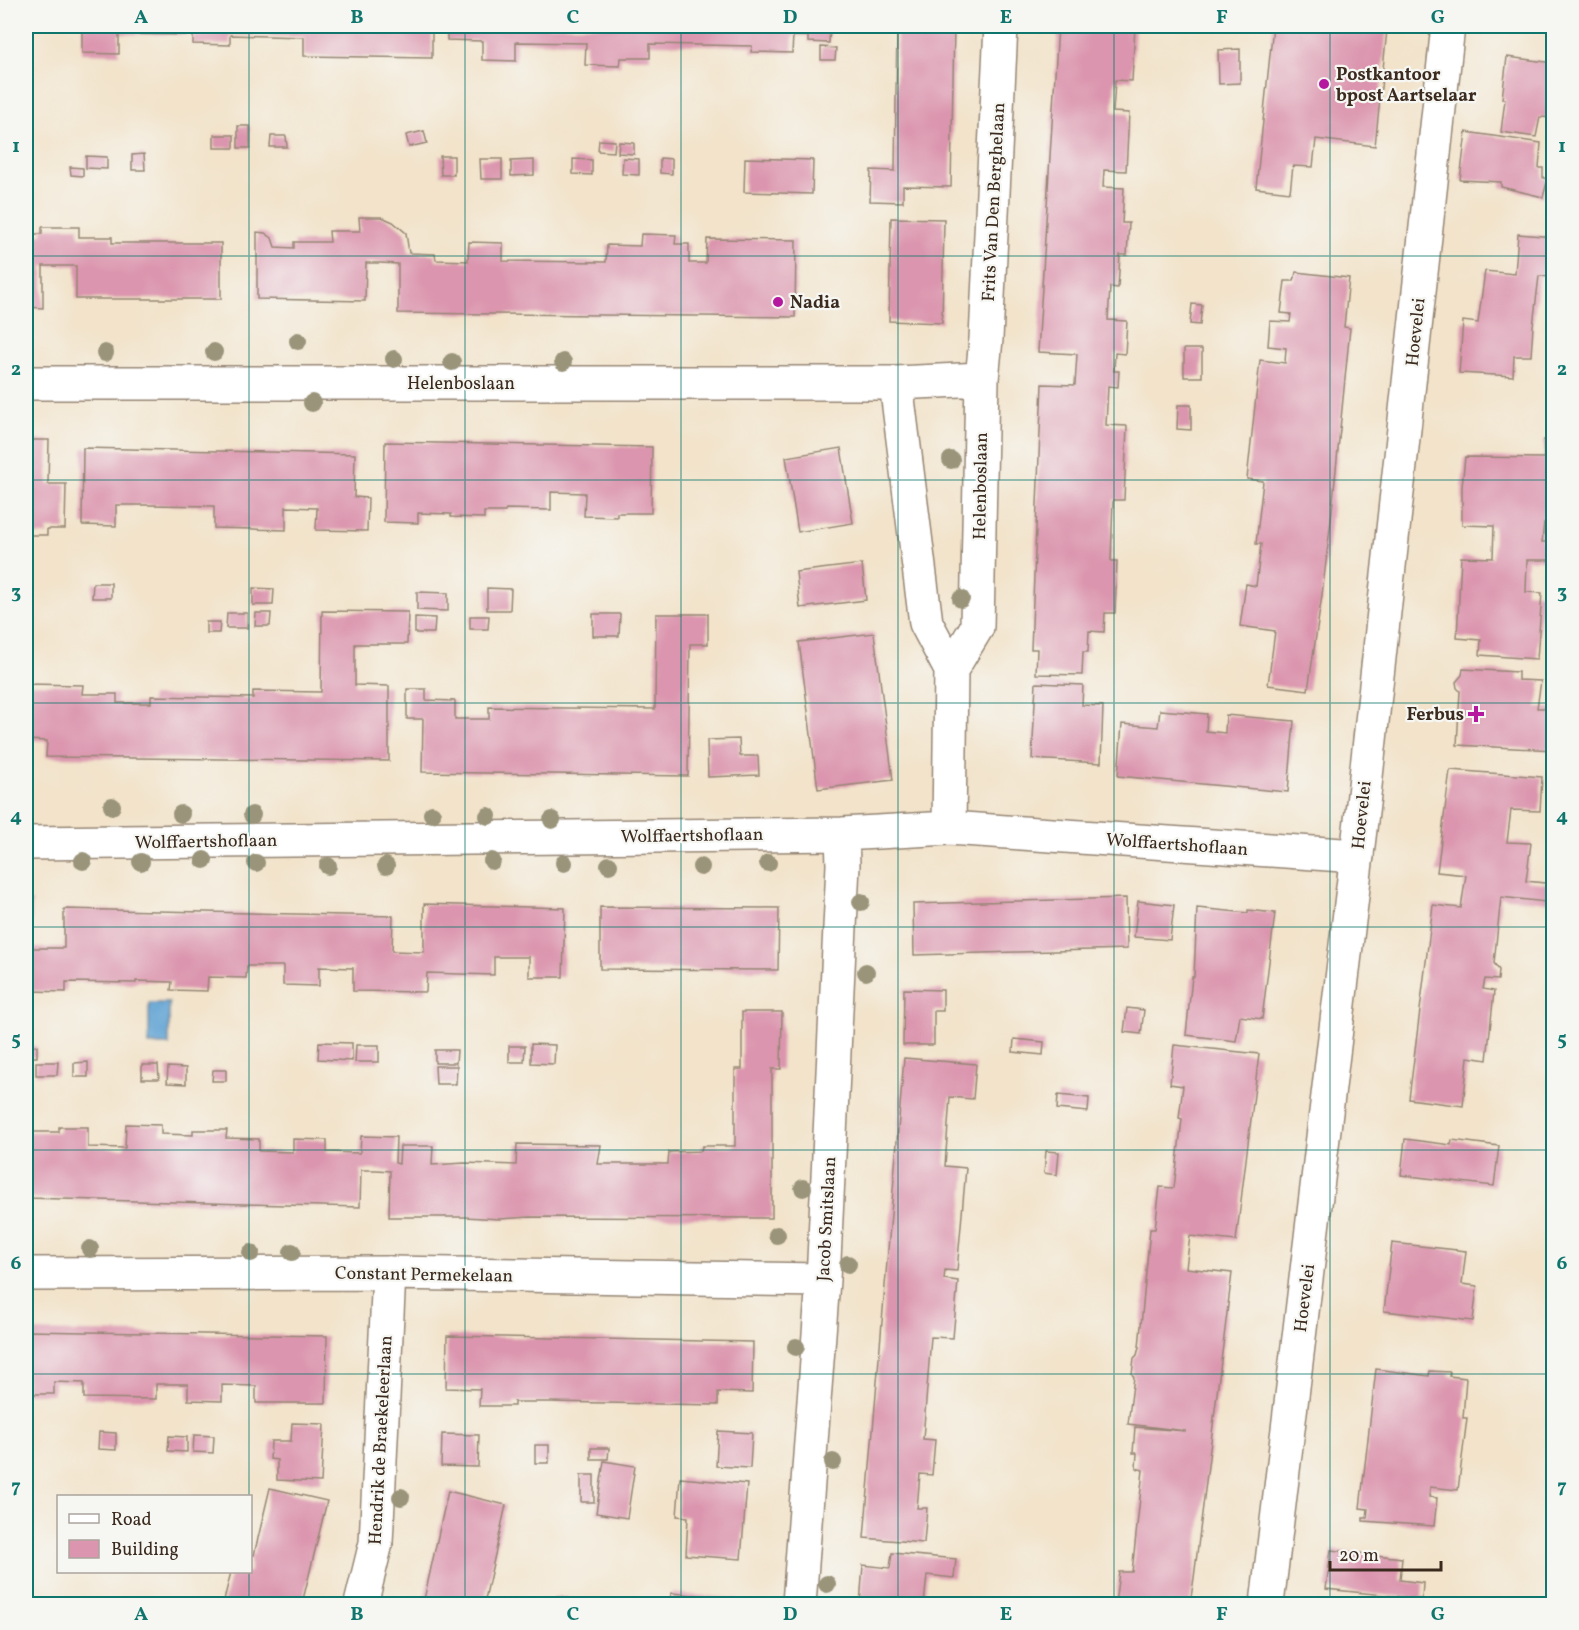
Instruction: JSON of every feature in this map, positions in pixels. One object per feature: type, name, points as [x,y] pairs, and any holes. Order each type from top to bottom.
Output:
[{"type":"street","name":"Frits Van Den Berghelaan","points":[[982,379],[986,339],[1001,26]]},
{"type":"street","name":"Hoevelei","points":[[1267,1605],[1357,856],[1448,26]]},
{"type":"street","name":"Helenboslaan","points":[[26,383],[897,383],[982,379],[977,627],[951,670]]},
{"type":"street","points":[[897,383],[926,623],[951,670],[949,828]]},
{"type":"street","name":"Wolffaertshoflaan","points":[[26,843],[842,834],[949,828],[1357,856]]},
{"type":"street","name":"Jacob Smitslaan","points":[[798,1605],[823,1280],[843,865],[842,834]]},
{"type":"street","name":"Constant Permekelaan","points":[[26,1274],[389,1273],[823,1280]]},
{"type":"street","name":"Hendrik de Braekeleerlaan","points":[[361,1605],[376,1543],[389,1273]]},
{"type":"water","points":[[149,1003],[169,1003],[169,1045],[149,1045]]},
{"type":"building","points":[[82,26],[432,26],[432,58],[304,56],[304,37],[230,35],[230,45],[193,44],[193,35],[119,34],[119,54],[82,53]]},
{"type":"building","points":[[447,26],[830,26],[829,43],[808,42],[808,36],[793,36],[792,53],[751,52],[752,46],[650,44],[650,58],[621,58],[620,66],[585,65],[586,43],[516,42],[516,61],[482,60],[482,41],[447,40]]},
{"type":"building","points":[[897,26],[954,26],[951,187],[903,186],[903,202],[870,201],[871,170],[895,171]]},
{"type":"building","points":[[1058,26],[1135,26],[1132,81],[1115,80],[1113,112],[1129,113],[1126,171],[1104,170],[1103,187],[1124,188],[1122,223],[1129,223],[1127,255],[1120,255],[1118,288],[1110,287],[1108,320],[1127,321],[1125,354],[1115,353],[1114,371],[1119,371],[1118,387],[1108,386],[1106,425],[1127,426],[1124,500],[1113,500],[1111,561],[1117,561],[1115,613],[1105,613],[1104,632],[1089,631],[1088,652],[1083,652],[1082,675],[1036,674],[1037,649],[1031,649],[1042,384],[1075,385],[1077,354],[1038,352]]},
{"type":"building","name":"Postkantoor bpost Aartselaar","points":[[1273,26],[1360,26],[1387,30],[1375,146],[1316,139],[1313,167],[1293,166],[1290,192],[1256,188]]},
{"type":"building","points":[[821,47],[836,48],[835,60],[821,60]]},
{"type":"building","points":[[1240,49],[1240,83],[1219,84],[1218,50]]},
{"type":"building","points":[[1507,57],[1554,63],[1554,118],[1540,117],[1536,137],[1501,132]]},
{"type":"building","points":[[238,126],[250,126],[250,148],[238,148]]},
{"type":"building","points":[[424,131],[427,143],[409,147],[406,135]]},
{"type":"building","points":[[1466,132],[1541,143],[1539,168],[1543,168],[1543,178],[1548,179],[1543,197],[1501,187],[1501,182],[1460,180]]},
{"type":"building","points":[[214,135],[234,135],[234,148],[214,148]]},
{"type":"building","points":[[271,136],[286,136],[287,147],[270,147]]},
{"type":"building","points":[[599,140],[615,141],[614,152],[598,151]]},
{"type":"building","points":[[619,142],[634,143],[634,154],[618,153]]},
{"type":"building","points":[[144,154],[145,170],[132,170],[132,155]]},
{"type":"building","points":[[86,156],[107,157],[107,169],[86,168]]},
{"type":"building","points":[[440,156],[454,156],[454,175],[441,175]]},
{"type":"building","points":[[623,158],[639,159],[639,175],[622,174]]},
{"type":"building","points":[[660,158],[672,159],[672,174],[660,173]]},
{"type":"building","points":[[745,158],[813,160],[812,194],[744,192]]},
{"type":"building","points":[[480,159],[502,159],[502,179],[481,179]]},
{"type":"building","points":[[573,159],[592,160],[592,175],[573,174]]},
{"type":"building","points":[[534,160],[534,175],[511,176],[511,161]]},
{"type":"building","points":[[70,167],[83,168],[83,176],[71,175]]},
{"type":"building","points":[[359,217],[382,217],[393,222],[406,233],[409,253],[435,254],[436,260],[468,261],[469,242],[503,243],[503,261],[606,262],[607,245],[640,246],[641,234],[676,235],[675,244],[689,244],[689,263],[706,263],[707,239],[796,240],[795,317],[398,313],[398,264],[381,263],[366,263],[365,301],[257,299],[257,232],[265,233],[272,238],[275,247],[294,248],[294,242],[330,242],[329,231],[360,231]]},
{"type":"building","points":[[891,218],[944,219],[942,323],[889,321]]},
{"type":"building","points":[[42,227],[79,227],[79,237],[112,237],[112,243],[221,243],[221,299],[76,299],[76,266],[43,266],[43,308],[26,307],[26,234],[42,234]]},
{"type":"building","points":[[1518,234],[1554,237],[1554,277],[1539,276],[1531,356],[1514,356],[1513,376],[1459,373],[1463,321],[1478,323],[1485,271],[1515,274]]},
{"type":"building","points":[[1296,272],[1349,278],[1344,327],[1350,328],[1331,520],[1308,690],[1268,685],[1275,631],[1240,626],[1246,584],[1256,586],[1261,544],[1256,544],[1263,481],[1247,479],[1260,360],[1285,363],[1286,348],[1268,346],[1270,321],[1290,322],[1291,314],[1281,313],[1285,281],[1294,281]]},
{"type":"building","points":[[1192,304],[1202,305],[1200,325],[1190,324]]},
{"type":"building","points":[[1184,349],[1202,349],[1202,377],[1184,377]]},
{"type":"building","points":[[1178,405],[1191,405],[1191,430],[1177,429]]},
{"type":"building","points":[[26,440],[49,440],[48,484],[66,484],[65,529],[47,529],[47,535],[26,535]]},
{"type":"building","points":[[1544,440],[1554,441],[1554,525],[1544,523],[1542,542],[1554,542],[1554,560],[1527,560],[1526,592],[1542,593],[1537,659],[1480,655],[1481,640],[1457,638],[1461,557],[1493,558],[1494,526],[1462,525],[1465,457],[1544,458]]},
{"type":"building","points":[[385,442],[652,447],[651,513],[617,513],[617,517],[584,516],[585,493],[551,492],[551,510],[506,509],[505,512],[484,512],[484,518],[418,513],[418,523],[384,522]]},
{"type":"building","points":[[83,448],[355,454],[354,497],[368,498],[367,531],[316,530],[317,508],[286,507],[286,530],[214,528],[214,506],[116,505],[116,526],[82,525]]},
{"type":"building","points":[[841,448],[853,523],[798,532],[786,457]]},
{"type":"building","points":[[862,564],[866,600],[800,608],[796,572]]},
{"type":"building","points":[[26,572],[31,572],[30,594],[26,594]]},
{"type":"building","points":[[93,583],[111,583],[111,598],[92,598]]},
{"type":"building","points":[[253,588],[274,589],[273,605],[253,605]]},
{"type":"building","points":[[487,588],[511,589],[510,610],[487,610]]},
{"type":"building","points":[[417,592],[448,593],[448,611],[417,610]]},
{"type":"building","points":[[322,611],[408,612],[407,644],[355,644],[355,685],[389,686],[389,761],[46,757],[47,741],[26,740],[26,684],[83,685],[82,694],[117,694],[117,703],[151,703],[151,696],[253,698],[253,691],[321,692]]},
{"type":"building","points":[[227,613],[247,613],[247,628],[226,628]]},
{"type":"building","points":[[256,613],[271,613],[270,626],[255,626]]},
{"type":"building","points":[[593,614],[620,614],[619,636],[593,636]]},
{"type":"building","points":[[656,614],[708,614],[708,644],[690,644],[688,776],[422,772],[423,719],[407,719],[407,689],[426,689],[426,700],[455,701],[455,719],[489,719],[489,707],[655,709]]},
{"type":"building","points":[[470,616],[489,616],[488,629],[470,629]]},
{"type":"building","points":[[415,617],[435,618],[434,633],[415,633]]},
{"type":"building","points":[[206,622],[220,622],[219,633],[206,633]]},
{"type":"building","points":[[874,633],[893,780],[818,789],[799,642]]},
{"type":"building","points":[[1463,669],[1518,672],[1518,680],[1541,681],[1537,708],[1554,708],[1551,729],[1554,729],[1554,750],[1457,745],[1460,691],[1456,682],[1462,675]]},
{"type":"building","points":[[1036,683],[1083,685],[1082,705],[1103,706],[1101,763],[1032,759]]},
{"type":"building","points":[[1160,710],[1207,714],[1206,731],[1225,733],[1226,715],[1294,721],[1288,792],[1118,776],[1122,724],[1158,727]]},
{"type":"building","points":[[739,739],[740,756],[758,756],[759,775],[708,777],[707,740]]},
{"type":"building","points":[[1450,770],[1542,777],[1540,811],[1511,810],[1507,842],[1531,843],[1526,881],[1554,884],[1554,903],[1501,897],[1494,963],[1499,970],[1498,980],[1485,979],[1483,989],[1494,991],[1487,1060],[1468,1057],[1463,1106],[1409,1099],[1433,905],[1461,908],[1466,875],[1437,872]]},
{"type":"building","points":[[1126,898],[1127,949],[914,955],[913,904]]},
{"type":"building","points":[[26,901],[32,901],[31,948],[64,948],[64,909],[393,916],[392,951],[424,952],[424,904],[565,908],[563,977],[529,977],[529,957],[494,957],[494,975],[427,973],[426,992],[353,991],[353,968],[319,967],[319,986],[283,985],[283,966],[247,966],[246,978],[208,977],[207,991],[171,990],[172,982],[136,981],[136,983],[66,982],[66,992],[31,991],[31,974],[26,974]]},
{"type":"building","points":[[1138,901],[1174,905],[1170,940],[1134,937]]},
{"type":"building","points":[[600,907],[779,908],[778,970],[600,969]]},
{"type":"building","points":[[1197,908],[1275,913],[1262,1019],[1240,1016],[1236,1041],[1186,1035],[1192,977],[1194,977]]},
{"type":"building","points":[[904,989],[943,990],[943,1011],[934,1011],[934,1045],[903,1045]]},
{"type":"building","points":[[1127,1008],[1144,1010],[1141,1034],[1124,1032]]},
{"type":"building","points":[[742,1012],[782,1012],[781,1069],[772,1069],[772,1218],[389,1217],[390,1171],[377,1170],[361,1170],[360,1207],[26,1198],[27,1132],[59,1132],[59,1127],[88,1127],[88,1147],[125,1148],[126,1124],[161,1125],[161,1134],[193,1135],[193,1130],[227,1130],[226,1138],[259,1139],[259,1151],[293,1152],[293,1139],[327,1140],[327,1152],[360,1153],[361,1136],[396,1137],[395,1163],[399,1164],[400,1146],[433,1146],[432,1165],[465,1163],[516,1165],[517,1144],[601,1145],[598,1164],[668,1164],[669,1152],[701,1151],[702,1146],[735,1146],[735,1069],[742,1069]]},
{"type":"building","points":[[1014,1039],[1044,1042],[1043,1055],[1013,1052]]},
{"type":"building","points":[[319,1042],[352,1043],[352,1061],[318,1059]]},
{"type":"building","points":[[531,1044],[555,1045],[554,1064],[531,1063]]},
{"type":"building","points":[[356,1045],[379,1045],[379,1062],[355,1062]]},
{"type":"building","points":[[1174,1045],[1259,1054],[1236,1241],[1190,1236],[1186,1268],[1232,1273],[1190,1604],[1115,1604],[1119,1572],[1132,1572],[1143,1470],[1136,1468],[1137,1453],[1133,1453],[1135,1427],[1186,1431],[1128,1424],[1134,1358],[1139,1347],[1150,1229],[1155,1229],[1160,1187],[1174,1188],[1182,1119],[1179,1118],[1183,1086],[1170,1084]]},
{"type":"building","points":[[26,1046],[37,1046],[37,1057],[26,1057]]},
{"type":"building","points":[[509,1046],[525,1046],[524,1062],[509,1062]]},
{"type":"building","points":[[435,1050],[457,1050],[456,1063],[435,1063]]},
{"type":"building","points":[[904,1058],[976,1064],[973,1099],[950,1097],[945,1166],[966,1168],[957,1271],[945,1270],[944,1279],[958,1281],[953,1338],[931,1337],[923,1439],[935,1440],[932,1475],[920,1474],[917,1508],[927,1508],[924,1543],[864,1538]]},
{"type":"building","points":[[36,1062],[58,1062],[57,1075],[36,1075]]},
{"type":"building","points":[[88,1062],[88,1077],[74,1077],[74,1063]]},
{"type":"building","points":[[142,1065],[158,1065],[159,1079],[142,1079]]},
{"type":"building","points":[[435,1066],[457,1066],[456,1084],[436,1084]]},
{"type":"building","points":[[168,1067],[186,1068],[186,1084],[167,1083]]},
{"type":"building","points":[[213,1070],[226,1070],[226,1081],[212,1081]]},
{"type":"building","points":[[1058,1095],[1089,1098],[1088,1112],[1057,1109]]},
{"type":"building","points":[[1405,1139],[1451,1145],[1452,1140],[1499,1146],[1494,1186],[1401,1175]]},
{"type":"building","points":[[1046,1151],[1059,1152],[1057,1175],[1044,1173]]},
{"type":"building","points":[[1392,1243],[1466,1251],[1462,1284],[1477,1286],[1473,1321],[1384,1311]]},
{"type":"building","points":[[26,1331],[327,1336],[326,1403],[256,1403],[256,1386],[222,1385],[222,1401],[188,1400],[188,1384],[156,1384],[156,1399],[84,1398],[84,1383],[54,1382],[54,1394],[26,1394]]},
{"type":"building","points":[[447,1336],[753,1342],[752,1393],[718,1392],[718,1405],[514,1402],[514,1406],[479,1406],[480,1389],[446,1388]]},
{"type":"building","points":[[1376,1369],[1429,1376],[1430,1371],[1450,1372],[1449,1376],[1466,1378],[1463,1418],[1467,1418],[1458,1490],[1430,1487],[1429,1497],[1437,1498],[1434,1526],[1363,1521],[1363,1518],[1367,1518],[1368,1509],[1360,1508]]},
{"type":"building","points":[[292,1423],[324,1424],[321,1482],[277,1480],[277,1460],[270,1459],[271,1441],[291,1441]]},
{"type":"building","points":[[718,1431],[752,1433],[750,1468],[716,1466]]},
{"type":"building","points":[[99,1432],[116,1433],[116,1450],[98,1449]]},
{"type":"building","points":[[442,1434],[479,1435],[478,1467],[441,1466]]},
{"type":"building","points":[[194,1435],[214,1436],[213,1453],[193,1452]]},
{"type":"building","points":[[169,1436],[187,1437],[187,1452],[168,1451]]},
{"type":"building","points":[[535,1445],[549,1445],[549,1463],[535,1463]]},
{"type":"building","points":[[591,1448],[609,1448],[608,1459],[591,1459]]},
{"type":"building","points":[[604,1461],[635,1466],[627,1518],[596,1513]]},
{"type":"building","points":[[581,1475],[594,1475],[594,1502],[581,1502]]},
{"type":"building","points":[[680,1478],[747,1484],[741,1559],[686,1555],[688,1517],[677,1516]]},
{"type":"building","points":[[270,1488],[327,1501],[302,1604],[223,1604],[231,1573],[252,1573],[252,1554],[254,1555]]},
{"type":"building","points":[[448,1491],[506,1505],[484,1604],[423,1604]]},
{"type":"building","points":[[1331,1550],[1402,1558],[1400,1580],[1423,1583],[1422,1599],[1326,1589]]},
{"type":"building","points":[[892,1553],[956,1559],[954,1578],[927,1575],[924,1604],[860,1604],[863,1565],[890,1568]]},
{"type":"building","points":[[671,1593],[738,1599],[738,1604],[670,1604]]},
{"type":"building","points":[[557,1596],[580,1601],[579,1604],[555,1604]]},
{"type":"place","name":"Postkantoor bpost Aartselaar","points":[[1324,84]]},
{"type":"place","name":"Nadia","points":[[778,302]]},
{"type":"place","name":"Ferbus","points":[[1476,714]]}]
